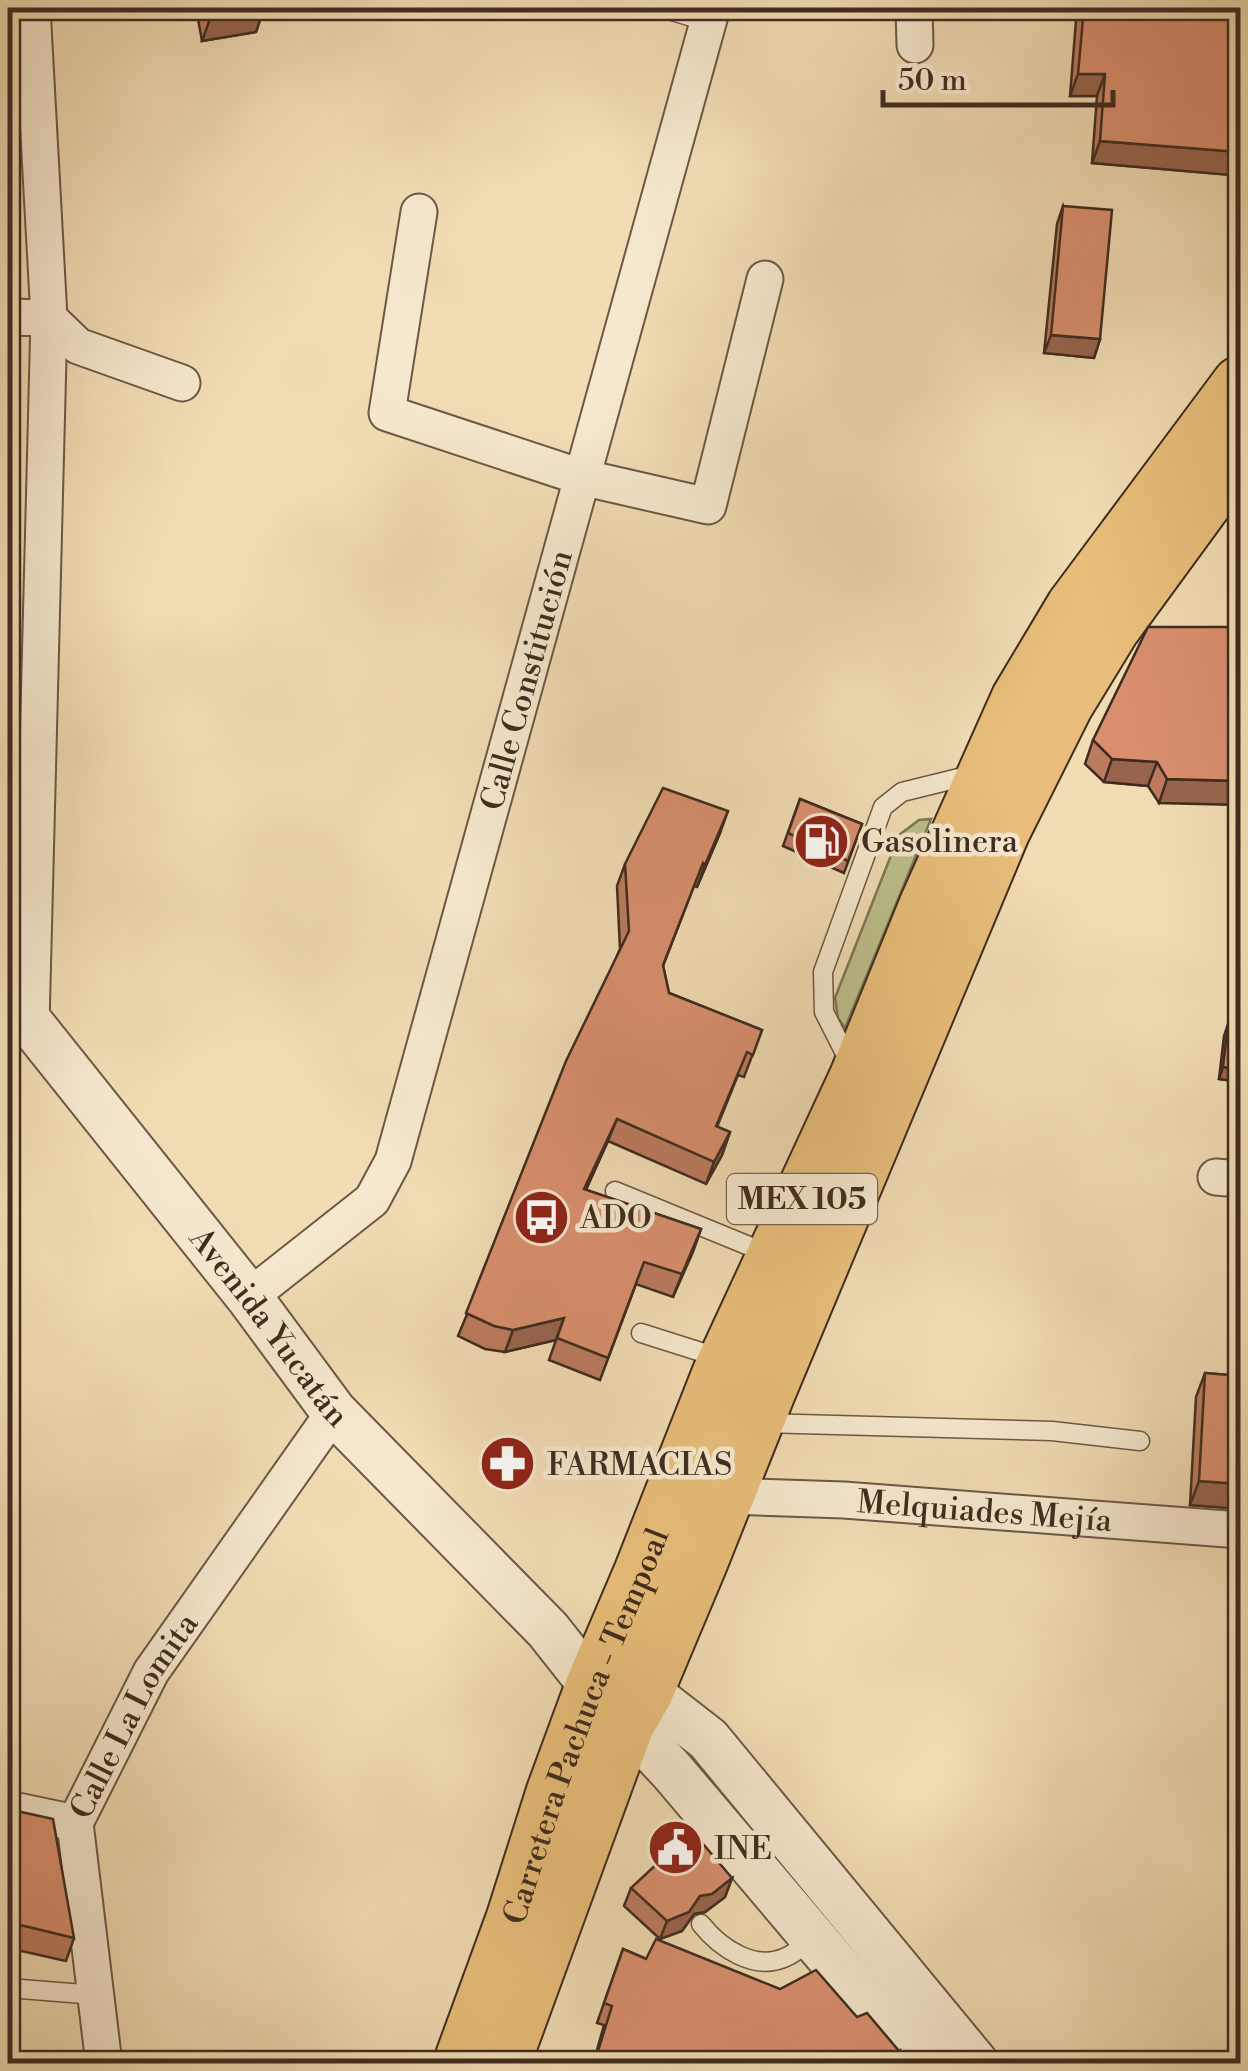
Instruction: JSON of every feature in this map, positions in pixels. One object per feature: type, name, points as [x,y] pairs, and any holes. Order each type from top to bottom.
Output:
[{"type":"main road","name":"Carretera Pachuca - Tempoal","points":[[502,2064],[617,1691],[742,1387],[874,1089],[980,880],[1012,765],[1019,699],[1074,607],[1240,384]]},
{"type":"main road","name":"Carretera Pachuca - Tempoal","points":[[1012,765],[1064,705],[1112,628],[1240,452]]},
{"type":"main road","name":"Carretera Pachuca - Tempoal","points":[[461,2064],[514,1920],[554,1794],[727,1496],[742,1387],[776,1257],[874,1089]]},
{"type":"street","points":[[19,1018],[50,318],[32,8]]},
{"type":"street","points":[[914,8],[914,45]]},
{"type":"street","name":"Calle Constitución","points":[[249,1297],[372,1200],[392,1161],[711,15]]},
{"type":"street","points":[[419,212],[387,413],[581,477],[708,506],[765,279]]},
{"type":"street","points":[[8,318],[50,318],[78,346],[182,383]]},
{"type":"street","name":"Avenida Yucatán","points":[[19,1018],[249,1297],[334,1412],[548,1630],[617,1691]]},
{"type":"street","name":"Calle La Lomita","points":[[104,2064],[75,1823],[151,1672],[334,1412]]},
{"type":"street","name":"Melquiades Mejía","points":[[727,1496],[844,1500],[1240,1530]]},
{"type":"street","points":[[617,1691],[708,1740],[976,2064]]},
{"type":"street","points":[[617,1691],[672,1771],[920,2064]]},
{"type":"street","points":[[8,1809],[75,1823]]},
{"type":"street","points":[[819,1944],[859,1922]]},
{"type":"lane","points":[[662,8],[711,15]]},
{"type":"lane","points":[[874,1089],[824,1012],[823,972],[884,807],[902,792],[1012,765]]},
{"type":"lane","points":[[615,1191],[776,1257]]},
{"type":"lane","points":[[641,1334],[742,1387],[1140,1441]]},
{"type":"lane","points":[[701,1924],[732,1953],[760,1962],[785,1958],[819,1944]]},
{"type":"lane","points":[[8,1988],[96,1996]]},
{"type":"green space","points":[[931,819],[845,1028],[838,1018],[835,998],[899,835],[919,820]]},
{"type":"building","points":[[1084,8],[1240,8],[1239,152],[1100,141],[1105,74],[1078,74]]},
{"type":"building","points":[[1063,206],[1112,210],[1100,339],[1051,335]]},
{"type":"building","points":[[1148,627],[1240,627],[1240,781],[1167,779],[1157,762],[1112,759],[1093,740]]},
{"type":"building","points":[[663,788],[728,811],[663,965],[669,993],[762,1030],[753,1055],[747,1052],[716,1126],[730,1132],[714,1162],[617,1119],[584,1189],[701,1229],[682,1274],[644,1262],[608,1358],[557,1338],[564,1318],[513,1330],[466,1313],[566,1061],[629,931],[625,864]]},
{"type":"building","points":[[800,799],[862,824],[848,861],[788,833]]},
{"type":"building","points":[[1228,1024],[1240,1025],[1240,1069],[1223,1067]]},
{"type":"building","points":[[1205,1373],[1240,1376],[1240,1484],[1199,1481]]},
{"type":"building","points":[[8,1809],[53,1819],[74,1938],[8,1922]]},
{"type":"building","points":[[692,1831],[732,1878],[712,1894],[700,1896],[689,1912],[667,1921],[631,1888]]},
{"type":"building","points":[[656,1939],[780,1989],[816,1970],[857,2017],[867,2013],[899,2051],[879,2064],[594,2064],[612,2006],[604,2003],[623,1949],[646,1959]]},
{"type":"place","name":"Gasolinera","points":[[822,841]]},
{"type":"place","name":"ADO","points":[[541,1217]]},
{"type":"place","name":"FARMACIAS","points":[[508,1464]]},
{"type":"place","name":"INE","points":[[675,1848]]}]
